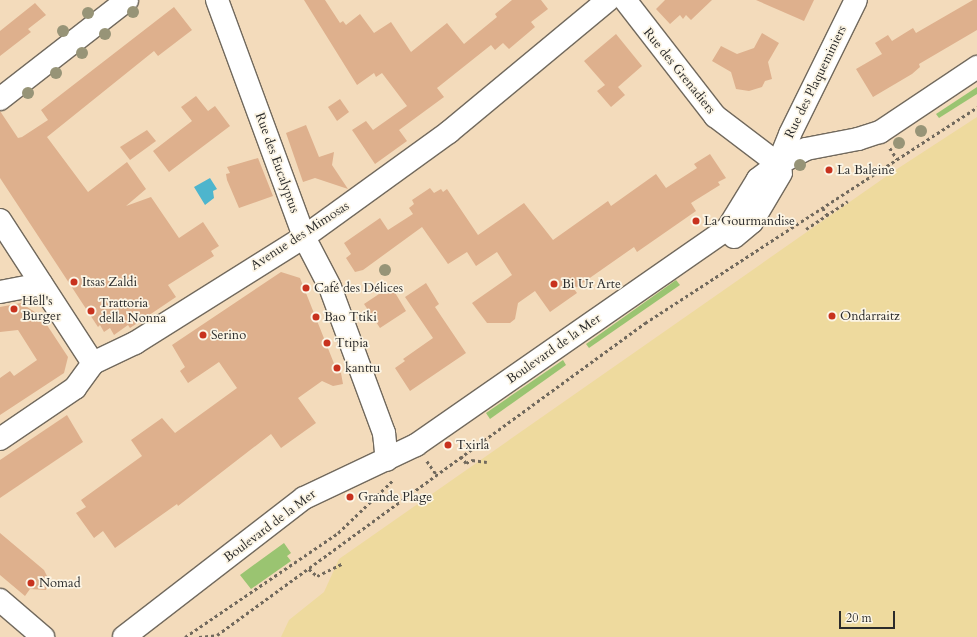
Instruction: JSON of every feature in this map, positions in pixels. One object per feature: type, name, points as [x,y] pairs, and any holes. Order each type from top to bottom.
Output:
[{"type":"street","points":[[0,99],[127,0]]},
{"type":"street","name":"Rue des Eucalyptus","points":[[217,0],[304,237],[330,287],[384,433],[391,470]]},
{"type":"street","name":"Avenue des Mimosas","points":[[93,362],[135,344],[304,237],[449,132],[608,0]]},
{"type":"street","name":"Rue des Grenadiers","points":[[625,0],[715,116],[778,164]]},
{"type":"street","name":"Rue des Plaqueminiers","points":[[778,164],[790,134],[856,0]]},
{"type":"street","name":"Boulevard de la Mer","points":[[124,637],[304,498],[391,470],[416,445],[728,228],[758,179],[778,164],[806,149],[882,136],[977,67]]},
{"type":"street","points":[[734,236],[752,222],[781,173],[803,158],[866,148],[882,136]]},
{"type":"street","points":[[0,220],[93,362],[75,388],[0,439]]},
{"type":"street","points":[[0,292],[41,284]]},
{"type":"street","points":[[0,600],[43,637]]},
{"type":"path","points":[[199,637],[217,635],[644,323],[977,107]]},
{"type":"path","points":[[806,229],[848,200]]},
{"type":"path","points":[[823,208],[827,215]]},
{"type":"path","points":[[460,456],[466,463],[472,460],[487,462]]},
{"type":"path","points":[[185,637],[338,533],[391,470]]},
{"type":"path","points":[[309,569],[317,576],[342,564]]},
{"type":"green space","points":[[977,87],[977,94],[939,118],[936,114]]},
{"type":"green space","points":[[676,280],[680,285],[589,348],[586,344]]},
{"type":"green space","points":[[563,360],[566,365],[490,419],[486,413]]},
{"type":"green space","points":[[284,543],[291,553],[287,556],[291,561],[251,589],[240,575]]},
{"type":"sand","name":"Ondarraitz","points":[[977,117],[977,637],[281,637],[289,620],[324,592],[339,559],[894,171]]},
{"type":"water","points":[[210,178],[217,189],[213,191],[214,198],[205,205],[194,187]]},
{"type":"building","points":[[304,0],[325,0],[340,23],[343,21],[346,25],[360,14],[374,33],[391,22],[411,52],[447,23],[464,44],[497,17],[495,14],[512,0],[541,0],[548,9],[531,22],[535,27],[509,49],[503,43],[495,50],[491,45],[437,88],[444,97],[399,130],[407,141],[375,164],[352,130],[366,121],[373,130],[407,106],[382,73],[376,77],[374,73],[357,85]]},
{"type":"building","points":[[665,0],[712,0],[691,20],[686,15],[683,19],[680,15],[670,24],[656,9]]},
{"type":"building","points":[[756,0],[814,0],[804,21]]},
{"type":"building","points":[[973,0],[977,0],[977,30],[919,64],[920,67],[912,74],[873,97],[856,69],[882,54],[875,43],[888,35],[892,41],[913,28],[916,33]]},
{"type":"building","points":[[35,3],[46,15],[28,29],[31,32],[0,56],[0,31]]},
{"type":"building","points":[[174,7],[192,30],[158,56],[154,51],[47,137],[88,192],[127,162],[146,189],[126,206],[151,197],[179,238],[203,222],[219,246],[211,251],[214,256],[168,285],[176,297],[130,328],[128,325],[114,335],[110,328],[104,332],[100,325],[98,327],[0,178],[0,111],[18,138],[22,137],[48,120],[41,110]]},
{"type":"building","points":[[762,33],[779,43],[768,62],[772,79],[765,81],[762,87],[749,91],[736,89],[731,72],[712,61],[721,46],[737,54],[754,48]]},
{"type":"building","points":[[616,34],[642,66],[618,87],[625,95],[611,107],[597,91],[605,85],[584,61]]},
{"type":"building","points":[[196,96],[208,111],[215,106],[230,126],[169,172],[153,151],[192,121],[181,107]]},
{"type":"building","points":[[340,99],[349,112],[337,121],[328,107]]},
{"type":"building","points":[[306,125],[319,157],[334,152],[332,165],[348,189],[315,178],[303,182],[286,133]]},
{"type":"building","points":[[147,130],[156,141],[130,160],[120,147]]},
{"type":"building","points":[[710,154],[726,178],[718,182],[720,185],[691,203],[696,211],[637,252],[634,247],[574,289],[577,293],[550,312],[535,291],[518,303],[515,319],[510,323],[487,323],[472,303],[512,275],[497,252],[476,266],[467,252],[448,264],[422,227],[363,270],[355,272],[346,258],[351,254],[344,243],[380,218],[388,230],[413,214],[409,208],[414,204],[412,200],[430,188],[434,193],[441,189],[443,192],[447,189],[478,235],[524,203],[553,240],[608,201],[611,206],[656,174],[666,188],[697,168],[694,164]]},
{"type":"building","points":[[258,158],[273,196],[239,208],[227,180],[226,174],[230,173],[227,167]]},
{"type":"building","points":[[281,272],[300,278],[337,371],[341,373],[343,384],[333,386],[322,381],[298,398],[316,423],[281,448],[271,434],[178,506],[177,504],[115,548],[103,531],[94,538],[76,513],[86,507],[81,500],[142,456],[131,440],[162,418],[175,433],[237,388],[219,362],[188,383],[180,371],[185,367],[172,345]]},
{"type":"building","points":[[426,283],[439,304],[435,307],[466,353],[410,391],[395,368],[405,361],[403,359],[433,338],[405,297]]},
{"type":"building","points":[[391,286],[406,311],[380,328],[364,304]]},
{"type":"building","points":[[21,303],[41,316],[68,357],[64,373],[0,415],[0,378],[10,371],[14,376],[37,360],[18,330],[0,332],[0,307]]},
{"type":"building","points":[[67,415],[83,442],[0,498],[0,460]]},
{"type":"building","points":[[0,533],[44,570],[49,580],[46,590],[30,589],[25,596],[0,575]]},
{"type":"place","name":"La Baleine","points":[[829,170]]},
{"type":"place","name":"La Gourmandise","points":[[696,221]]},
{"type":"place","name":"Itsas Zaldi","points":[[74,282]]},
{"type":"place","name":"Bi Ur Arte","points":[[554,284]]},
{"type":"place","name":"Café des Délices","points":[[306,288]]},
{"type":"place","name":"Hell's Burger","points":[[14,309]]},
{"type":"place","name":"Trattoria della Nonna","points":[[91,311]]},
{"type":"place","name":"Ondarraitz","points":[[832,316]]},
{"type":"place","name":"Bao Ttiki","points":[[316,317]]},
{"type":"place","name":"Serino","points":[[203,335]]},
{"type":"place","name":"Ttipia","points":[[327,343]]},
{"type":"place","name":"kanttu","points":[[337,368]]},
{"type":"place","name":"Txirla","points":[[448,445]]},
{"type":"place","name":"Grande Plage","points":[[350,497]]},
{"type":"place","name":"Nomad","points":[[31,583]]}]
